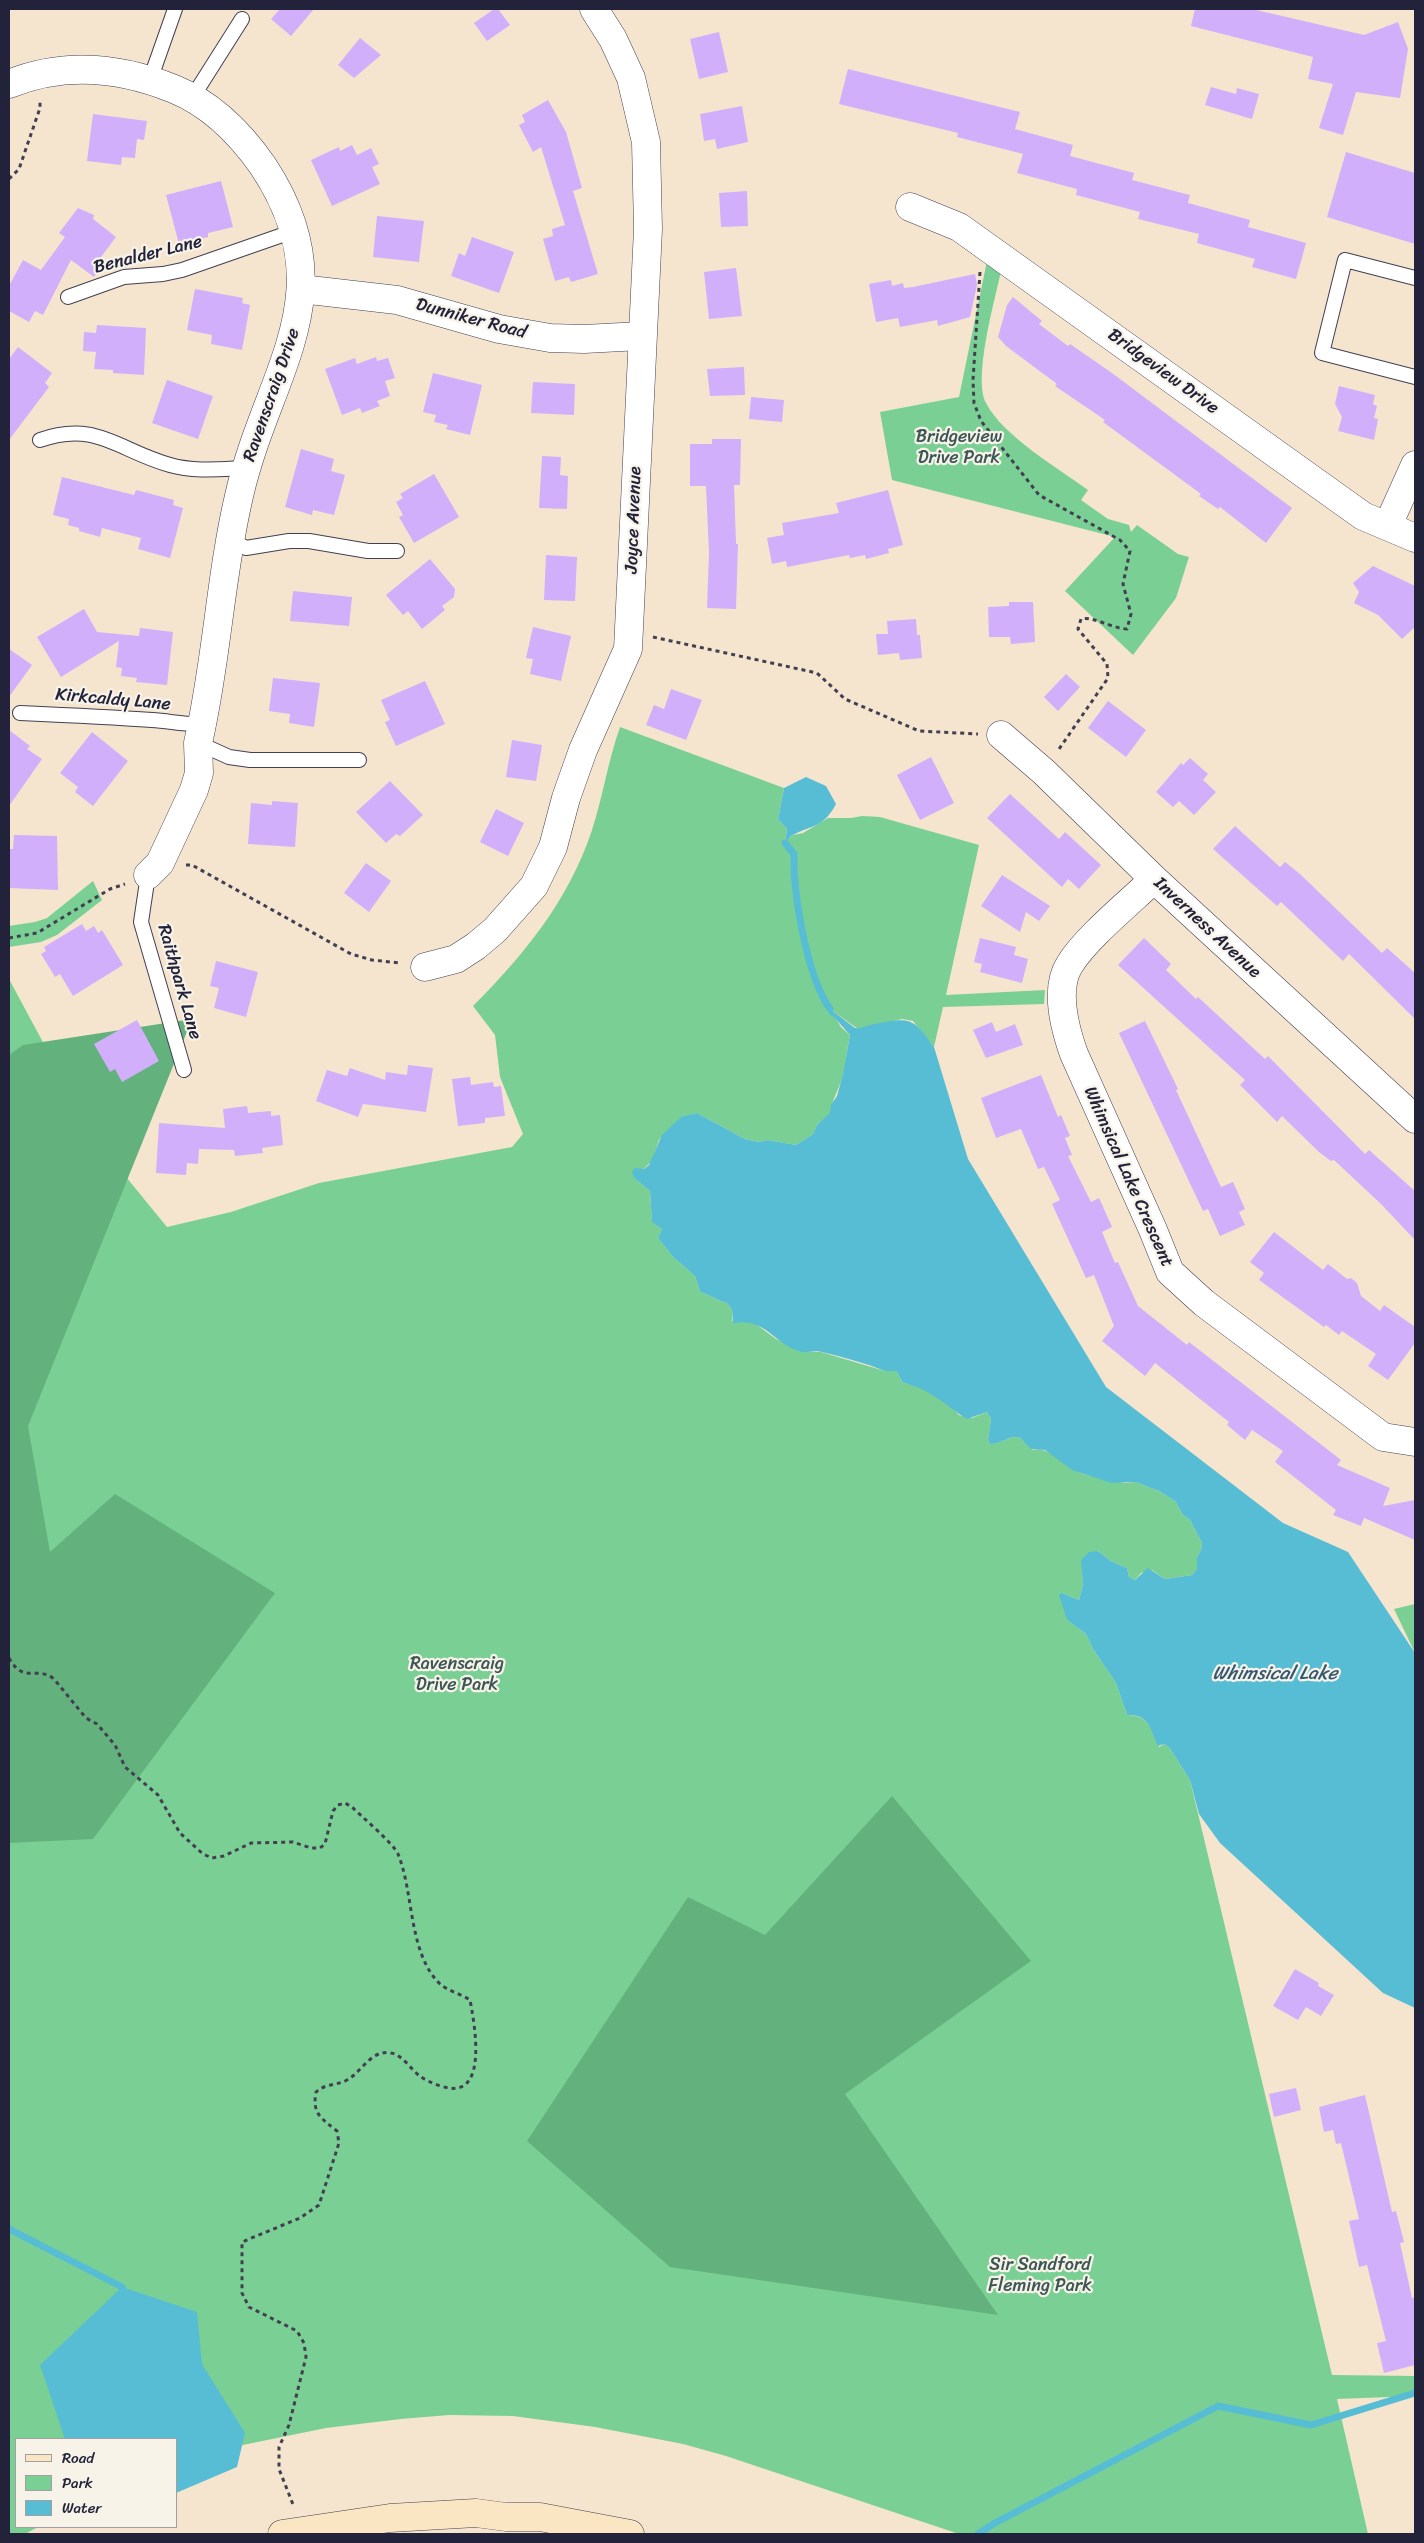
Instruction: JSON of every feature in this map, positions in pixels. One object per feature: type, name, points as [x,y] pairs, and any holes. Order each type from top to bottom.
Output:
[{"type":"main road","points":[[312,2531],[390,2518],[476,2513],[506,2517],[540,2516],[630,2534]]},
{"type":"street","name":"Joyce Avenue","points":[[426,967],[456,959],[476,946],[496,930],[534,886],[553,847],[574,774],[628,649],[641,336],[648,229],[646,142],[631,78],[614,38],[594,9]]},
{"type":"street","name":"Ravenscraig Drive","points":[[9,84],[38,74],[74,69],[102,70],[150,80],[192,98],[222,119],[254,154],[280,195],[294,231],[300,258],[301,289],[298,321],[246,468],[231,540],[200,733],[199,774],[194,790],[154,869]]},
{"type":"street","name":"Bridgeview Drive","points":[[910,207],[959,227],[1363,516],[1415,538]]},
{"type":"street","name":"Dunniker Road","points":[[301,289],[397,300],[499,329],[550,338],[584,339],[641,336]]},
{"type":"street","points":[[1388,526],[1415,465]]},
{"type":"street","name":"Inverness Avenue","points":[[1001,735],[1044,772],[1154,879],[1415,1119]]},
{"type":"street","name":"Whimsical Lake Crescent","points":[[1154,879],[1069,964],[1063,989],[1066,1030],[1074,1054],[1170,1272],[1204,1302],[1383,1437],[1415,1442]]},
{"type":"lane","points":[[150,80],[175,9]]},
{"type":"lane","points":[[192,98],[242,20]]},
{"type":"lane","name":"Benalder Lane","points":[[68,297],[124,277],[163,274],[182,270],[294,231]]},
{"type":"lane","points":[[1415,278],[1345,260],[1322,353],[1415,377]]},
{"type":"lane","points":[[40,440],[60,433],[90,434],[182,468],[246,468]]},
{"type":"lane","points":[[231,540],[246,548],[290,541],[309,541],[368,551],[397,551]]},
{"type":"lane","name":"Kirkcaldy Lane","points":[[20,713],[96,716],[168,722],[200,733]]},
{"type":"lane","points":[[200,733],[228,758],[250,760],[359,760]]},
{"type":"lane","name":"Raithpark Lane","points":[[154,869],[141,922],[184,1070]]},
{"type":"path","points":[[9,180],[19,169],[40,108],[38,74]]},
{"type":"path","points":[[982,244],[973,380],[974,403],[981,422],[1039,495],[1120,540],[1130,551],[1123,584],[1131,614],[1126,629],[1112,628],[1089,617],[1081,619],[1078,629],[1107,664],[1108,678],[1044,772]]},
{"type":"path","points":[[630,632],[817,673],[845,699],[918,731],[1001,735]]},
{"type":"path","points":[[9,938],[37,933],[110,890],[154,869],[192,865],[351,954],[372,960],[426,967]]},
{"type":"path","points":[[9,1658],[22,1673],[50,1675],[86,1718],[97,1724],[103,1731],[115,1746],[125,1767],[158,1795],[180,1833],[203,1854],[212,1858],[224,1856],[251,1842],[293,1842],[311,1848],[320,1848],[325,1844],[333,1811],[338,1805],[345,1804],[352,1807],[397,1851],[408,1885],[411,1921],[430,1973],[442,1986],[470,2000],[474,2018],[475,2054],[473,2077],[468,2084],[462,2089],[450,2090],[432,2083],[392,2053],[379,2053],[342,2083],[324,2085],[316,2092],[314,2103],[317,2114],[337,2131],[339,2143],[319,2205],[300,2218],[242,2242],[242,2293],[250,2307],[297,2331],[304,2343],[306,2357],[296,2402],[279,2447],[279,2469],[289,2499],[312,2531]]},
{"type":"green space","name":"Bridgeview Drive Park","points":[[987,261],[1001,271],[986,338],[982,375],[986,403],[994,415],[1032,451],[1088,490],[1081,500],[1108,519],[1129,525],[1131,532],[1137,525],[1178,554],[1189,557],[1176,598],[1133,655],[1065,591],[1115,537],[892,480],[880,412],[959,397]]},
{"type":"green space","name":"Ravenscraig Drive Park","points":[[620,727],[784,788],[778,819],[787,829],[785,842],[793,835],[803,833],[828,818],[862,816],[880,817],[979,845],[946,995],[1045,990],[1044,1004],[943,1007],[934,1047],[913,1021],[902,1019],[858,1029],[830,1009],[841,1027],[850,1035],[843,1075],[832,1103],[831,1113],[817,1125],[813,1134],[796,1145],[768,1140],[759,1142],[745,1139],[697,1113],[681,1118],[659,1140],[652,1161],[634,1178],[650,1191],[652,1221],[662,1229],[658,1238],[673,1257],[695,1276],[700,1292],[727,1303],[732,1310],[732,1321],[753,1322],[776,1339],[803,1352],[821,1352],[885,1371],[896,1371],[903,1383],[919,1386],[949,1404],[959,1415],[972,1418],[987,1412],[991,1419],[988,1440],[990,1444],[1019,1437],[1033,1450],[1038,1449],[1048,1452],[1076,1471],[1125,1483],[1135,1482],[1159,1491],[1175,1501],[1183,1515],[1190,1520],[1202,1543],[1197,1557],[1197,1569],[1192,1575],[1165,1579],[1152,1570],[1141,1573],[1135,1580],[1129,1577],[1127,1568],[1111,1561],[1098,1551],[1082,1560],[1083,1584],[1079,1600],[1062,1593],[1067,1620],[1086,1634],[1093,1649],[1116,1683],[1127,1715],[1140,1717],[1145,1720],[1159,1747],[1164,1744],[1169,1747],[1190,1780],[1332,2375],[1415,2376],[1415,2396],[1337,2399],[1368,2534],[959,2534],[726,2456],[683,2444],[595,2427],[513,2416],[449,2415],[326,2428],[238,2446],[178,2438],[15,2438],[15,2528],[36,2528],[25,2534],[9,2534],[9,979],[95,1139],[167,1227],[231,1212],[319,1183],[512,1147],[523,1134],[500,1077],[495,1035],[473,1006],[527,946],[558,903],[571,880],[592,830]]},
{"type":"green space","points":[[93,881],[102,900],[57,935],[41,942],[9,947],[9,926],[47,918]]},
{"type":"green space","points":[[192,1019],[28,1426],[50,1552],[115,1494],[275,1593],[93,1839],[9,1843],[9,1055],[23,1045]]},
{"type":"green space","points":[[1415,1604],[1415,1653],[1394,1609]]},
{"type":"green space","points":[[892,1796],[1031,1961],[845,2094],[998,2315],[670,2267],[527,2141],[688,1897],[765,1935]]},
{"type":"water","points":[[806,777],[826,786],[836,804],[822,821],[793,835],[785,843],[787,829],[778,819],[784,788]]},
{"type":"water","name":"Whimsical Lake","points":[[830,1009],[855,1028],[903,1020],[910,1022],[921,1030],[934,1047],[968,1159],[1106,1387],[1283,1523],[1348,1552],[1415,1653],[1415,2008],[1383,1993],[1220,1843],[1199,1814],[1190,1780],[1169,1747],[1164,1744],[1158,1746],[1148,1724],[1144,1720],[1134,1715],[1127,1715],[1116,1683],[1093,1649],[1086,1634],[1067,1620],[1059,1595],[1062,1593],[1079,1600],[1083,1584],[1081,1560],[1089,1552],[1098,1551],[1111,1561],[1127,1568],[1129,1577],[1135,1580],[1148,1568],[1165,1579],[1192,1575],[1197,1569],[1197,1557],[1202,1543],[1190,1520],[1183,1515],[1175,1501],[1159,1491],[1135,1482],[1111,1483],[1072,1470],[1045,1450],[1031,1449],[1019,1437],[990,1444],[988,1440],[991,1419],[987,1412],[967,1419],[929,1393],[903,1383],[896,1371],[885,1371],[854,1360],[819,1351],[802,1352],[784,1343],[762,1327],[744,1322],[733,1323],[732,1310],[727,1303],[700,1292],[695,1276],[673,1257],[658,1238],[662,1229],[652,1222],[650,1191],[634,1178],[632,1172],[635,1168],[644,1169],[649,1165],[662,1135],[681,1117],[697,1113],[745,1139],[759,1142],[768,1140],[796,1145],[813,1134],[817,1125],[830,1113],[831,1105],[837,1096],[843,1074],[850,1035],[829,1014]]},
{"type":"water","points":[[122,2287],[197,2312],[202,2364],[245,2433],[237,2467],[178,2492],[178,2438],[65,2438],[40,2365]]},
{"type":"building","points":[[280,9],[314,9],[291,36],[271,19]]},
{"type":"building","points":[[494,9],[498,9],[510,25],[487,41],[474,23]]},
{"type":"building","points":[[1195,9],[1252,9],[1364,35],[1398,22],[1408,49],[1400,98],[1356,92],[1343,135],[1319,128],[1333,84],[1308,79],[1313,57],[1191,26]]},
{"type":"building","points":[[719,32],[728,72],[699,79],[690,39]]},
{"type":"building","points":[[360,38],[381,55],[354,78],[338,65]]},
{"type":"building","points":[[848,69],[1020,112],[1015,129],[1073,145],[1070,156],[1134,173],[1132,180],[1190,195],[1188,203],[1250,220],[1248,227],[1306,243],[1296,279],[1252,267],[1255,259],[1197,243],[1199,234],[1138,219],[1140,212],[1076,195],[1077,189],[1017,173],[1023,154],[957,137],[958,133],[839,104]]},
{"type":"building","points":[[1211,87],[1236,94],[1237,88],[1259,94],[1252,119],[1205,105]]},
{"type":"building","points":[[548,100],[566,132],[582,188],[573,191],[598,274],[571,282],[569,277],[555,281],[543,239],[553,236],[552,229],[565,225],[541,147],[533,152],[519,125],[525,122],[522,115]]},
{"type":"building","points":[[742,106],[748,142],[717,149],[715,139],[704,141],[700,114]]},
{"type":"building","points":[[93,114],[147,121],[144,140],[137,139],[135,158],[122,157],[121,165],[87,161]]},
{"type":"building","points":[[352,145],[357,155],[371,148],[379,164],[372,167],[380,184],[332,206],[311,160],[339,147],[340,151]]},
{"type":"building","points":[[1346,152],[1415,173],[1415,244],[1327,217]]},
{"type":"building","points":[[221,181],[233,227],[208,233],[208,237],[179,244],[166,195]]},
{"type":"building","points":[[747,191],[748,226],[721,227],[719,193]]},
{"type":"building","points":[[78,208],[94,215],[93,219],[116,237],[101,257],[106,261],[94,277],[71,260],[43,315],[35,311],[29,322],[9,311],[9,286],[23,260],[41,270],[65,237],[59,233]]},
{"type":"building","points":[[377,216],[424,221],[419,262],[373,257]]},
{"type":"building","points":[[472,237],[514,252],[499,293],[451,276],[459,253],[465,256]]},
{"type":"building","points":[[736,268],[742,316],[709,319],[704,272]]},
{"type":"building","points":[[975,274],[977,285],[970,317],[938,326],[937,320],[900,327],[898,318],[876,322],[869,284],[891,280],[892,286],[903,283],[904,288]]},
{"type":"building","points":[[195,289],[243,298],[242,303],[250,305],[242,350],[211,344],[212,335],[187,330]]},
{"type":"building","points":[[1013,297],[1042,321],[1039,324],[1068,346],[1070,344],[1112,373],[1292,508],[1266,543],[1220,507],[1218,509],[1199,496],[1201,494],[1103,422],[1105,420],[1055,386],[1057,384],[1006,346],[998,337],[1007,305]]},
{"type":"building","points":[[97,325],[146,328],[144,375],[113,373],[113,370],[94,369],[96,352],[83,351],[84,332],[96,333]]},
{"type":"building","points":[[18,347],[52,373],[45,383],[49,387],[9,440],[9,359]]},
{"type":"building","points":[[376,357],[377,361],[388,358],[395,378],[385,381],[390,396],[377,401],[380,406],[362,413],[360,408],[342,415],[325,369],[355,358],[357,364]]},
{"type":"building","points":[[744,367],[745,395],[710,396],[707,369]]},
{"type":"building","points":[[433,373],[482,385],[470,435],[446,429],[448,425],[434,422],[436,415],[423,412]]},
{"type":"building","points":[[167,380],[213,396],[198,439],[152,423]]},
{"type":"building","points":[[533,382],[575,384],[574,415],[531,413]]},
{"type":"building","points":[[1339,386],[1375,395],[1373,404],[1377,406],[1374,418],[1378,419],[1374,440],[1338,431],[1342,417],[1335,404]]},
{"type":"building","points":[[751,397],[784,400],[782,422],[749,419]]},
{"type":"building","points":[[712,439],[741,439],[740,485],[734,485],[736,544],[738,544],[736,609],[707,608],[709,553],[706,486],[690,486],[690,444],[712,444]]},
{"type":"building","points":[[301,449],[334,459],[331,471],[345,475],[334,515],[313,510],[312,515],[285,507]]},
{"type":"building","points":[[542,456],[561,457],[560,475],[568,476],[567,509],[539,508]]},
{"type":"building","points":[[434,474],[459,517],[414,543],[399,517],[403,515],[396,502],[403,498],[400,494]]},
{"type":"building","points":[[62,477],[134,495],[136,490],[174,500],[173,505],[183,508],[170,558],[138,549],[141,538],[102,528],[100,537],[79,531],[79,528],[68,525],[69,519],[53,515]]},
{"type":"building","points":[[888,490],[903,545],[888,549],[889,553],[866,559],[865,555],[850,558],[849,555],[787,567],[786,561],[772,564],[767,538],[784,535],[782,523],[839,513],[836,503]]},
{"type":"building","points":[[546,555],[577,557],[575,601],[544,600]]},
{"type":"building","points":[[430,559],[455,589],[454,597],[442,606],[445,610],[422,629],[408,611],[403,615],[386,595]]},
{"type":"building","points":[[1373,566],[1415,586],[1415,627],[1402,639],[1378,615],[1354,603],[1359,592],[1353,583]]},
{"type":"building","points":[[293,591],[352,597],[349,626],[290,621]]},
{"type":"building","points":[[1009,602],[1033,602],[1035,642],[1011,644],[1010,637],[989,637],[988,607],[1009,606]]},
{"type":"building","points":[[84,609],[97,632],[139,636],[140,628],[173,632],[167,685],[136,682],[137,678],[121,676],[122,668],[116,667],[119,641],[61,677],[37,637]]},
{"type":"building","points":[[916,619],[917,635],[920,635],[922,658],[900,660],[899,653],[878,655],[876,634],[888,634],[887,621]]},
{"type":"building","points":[[533,627],[571,636],[561,681],[530,674],[533,659],[526,658]]},
{"type":"building","points":[[9,649],[32,665],[9,697]]},
{"type":"building","points":[[1066,674],[1080,687],[1058,711],[1044,697]]},
{"type":"building","points":[[273,678],[320,683],[314,727],[289,723],[290,714],[269,711]]},
{"type":"building","points":[[425,681],[445,724],[396,746],[385,722],[390,720],[381,700]]},
{"type":"building","points":[[671,689],[702,700],[686,740],[646,725],[654,705],[664,709]]},
{"type":"building","points":[[1108,701],[1146,730],[1126,757],[1088,728]]},
{"type":"building","points":[[9,730],[30,746],[27,749],[42,759],[9,806]]},
{"type":"building","points":[[92,732],[128,761],[93,806],[75,792],[78,787],[60,773]]},
{"type":"building","points":[[512,740],[542,745],[536,781],[506,777]]},
{"type":"building","points":[[931,757],[954,803],[920,820],[897,775]]},
{"type":"building","points":[[1190,758],[1208,774],[1203,780],[1216,792],[1194,815],[1179,801],[1173,807],[1156,792],[1181,763],[1183,765]]},
{"type":"building","points":[[390,781],[423,815],[400,836],[396,834],[386,843],[356,812]]},
{"type":"building","points":[[1010,794],[1059,839],[1065,832],[1101,865],[1079,889],[1068,879],[1062,887],[987,818]]},
{"type":"building","points":[[272,801],[298,803],[295,847],[248,844],[251,803],[272,805]]},
{"type":"building","points":[[496,809],[524,823],[508,856],[480,842]]},
{"type":"building","points":[[1235,826],[1280,867],[1285,862],[1300,874],[1382,953],[1387,948],[1415,973],[1415,1019],[1349,954],[1343,961],[1281,902],[1277,906],[1213,849]]},
{"type":"building","points":[[14,835],[57,836],[58,890],[9,888],[9,849],[13,849]]},
{"type":"building","points":[[366,863],[391,881],[369,912],[344,893]]},
{"type":"building","points":[[1002,875],[1050,906],[1039,921],[1026,912],[1020,932],[981,906]]},
{"type":"building","points":[[82,924],[86,931],[94,926],[98,933],[102,930],[123,965],[73,996],[60,974],[55,977],[41,954],[46,951],[44,947]]},
{"type":"building","points":[[980,938],[1016,947],[1014,955],[1028,959],[1022,983],[980,972],[982,964],[974,962]]},
{"type":"building","points":[[1144,938],[1171,964],[1166,970],[1196,999],[1198,997],[1265,1059],[1268,1056],[1365,1154],[1369,1150],[1415,1191],[1415,1240],[1382,1205],[1334,1160],[1331,1161],[1319,1152],[1282,1116],[1277,1122],[1240,1085],[1245,1080],[1118,965]]},
{"type":"building","points":[[216,961],[258,972],[246,1017],[214,1008],[219,988],[210,986]]},
{"type":"building","points":[[137,1020],[159,1061],[122,1082],[115,1069],[110,1072],[94,1044]]},
{"type":"building","points":[[1145,1021],[1178,1089],[1176,1090],[1221,1187],[1233,1182],[1245,1209],[1239,1212],[1245,1225],[1220,1236],[1208,1209],[1203,1211],[1119,1033]]},
{"type":"building","points":[[992,1022],[996,1032],[1015,1024],[1023,1045],[986,1058],[973,1030]]},
{"type":"building","points":[[408,1065],[433,1068],[426,1112],[363,1104],[358,1117],[316,1101],[327,1070],[347,1076],[350,1068],[385,1080],[386,1072],[407,1075]]},
{"type":"building","points":[[1041,1075],[1058,1117],[1061,1115],[1070,1136],[1065,1138],[1072,1155],[1068,1156],[1091,1202],[1099,1198],[1112,1227],[1102,1232],[1115,1263],[1118,1262],[1138,1306],[1187,1345],[1189,1342],[1341,1460],[1337,1465],[1390,1488],[1383,1506],[1415,1500],[1415,1540],[1364,1518],[1361,1526],[1333,1515],[1336,1510],[1275,1462],[1283,1451],[1252,1430],[1245,1440],[1227,1425],[1229,1422],[1155,1363],[1145,1376],[1102,1341],[1114,1326],[1094,1275],[1086,1278],[1052,1204],[1060,1200],[1044,1167],[1038,1169],[1021,1129],[996,1138],[981,1098]]},
{"type":"building","points":[[470,1077],[471,1085],[493,1082],[494,1087],[501,1086],[505,1116],[485,1118],[485,1123],[458,1126],[452,1079]]},
{"type":"building","points":[[247,1106],[248,1113],[271,1111],[271,1116],[280,1115],[283,1145],[262,1148],[263,1153],[235,1156],[234,1150],[199,1149],[198,1164],[187,1163],[186,1175],[156,1173],[159,1123],[225,1128],[223,1109]]},
{"type":"building","points":[[1274,1232],[1323,1270],[1328,1264],[1347,1279],[1351,1278],[1357,1283],[1361,1296],[1380,1311],[1384,1305],[1415,1327],[1415,1343],[1388,1380],[1368,1366],[1376,1354],[1342,1331],[1339,1335],[1326,1325],[1324,1327],[1259,1280],[1264,1273],[1250,1262]]},
{"type":"building","points":[[1295,1969],[1319,1983],[1318,1986],[1334,1995],[1321,2016],[1306,2007],[1298,2020],[1273,2006]]},
{"type":"building","points":[[1296,2088],[1301,2110],[1274,2117],[1269,2094]]},
{"type":"building","points":[[1365,2095],[1392,2212],[1396,2211],[1404,2242],[1400,2243],[1412,2298],[1415,2297],[1415,2365],[1384,2373],[1377,2343],[1386,2341],[1367,2265],[1359,2267],[1349,2221],[1359,2219],[1341,2143],[1336,2144],[1333,2130],[1324,2132],[1319,2107]]},
{"type":"waterway","points":[[785,843],[794,854],[796,891],[808,956],[822,995],[830,1009]]},
{"type":"waterway","points":[[9,2229],[122,2287]]},
{"type":"waterway","points":[[978,2534],[995,2523],[1218,2406],[1311,2425],[1415,2393]]},
{"type":"park label","name":"Sir Sandford Fleming Park","points":[[1040,2275]]}]
